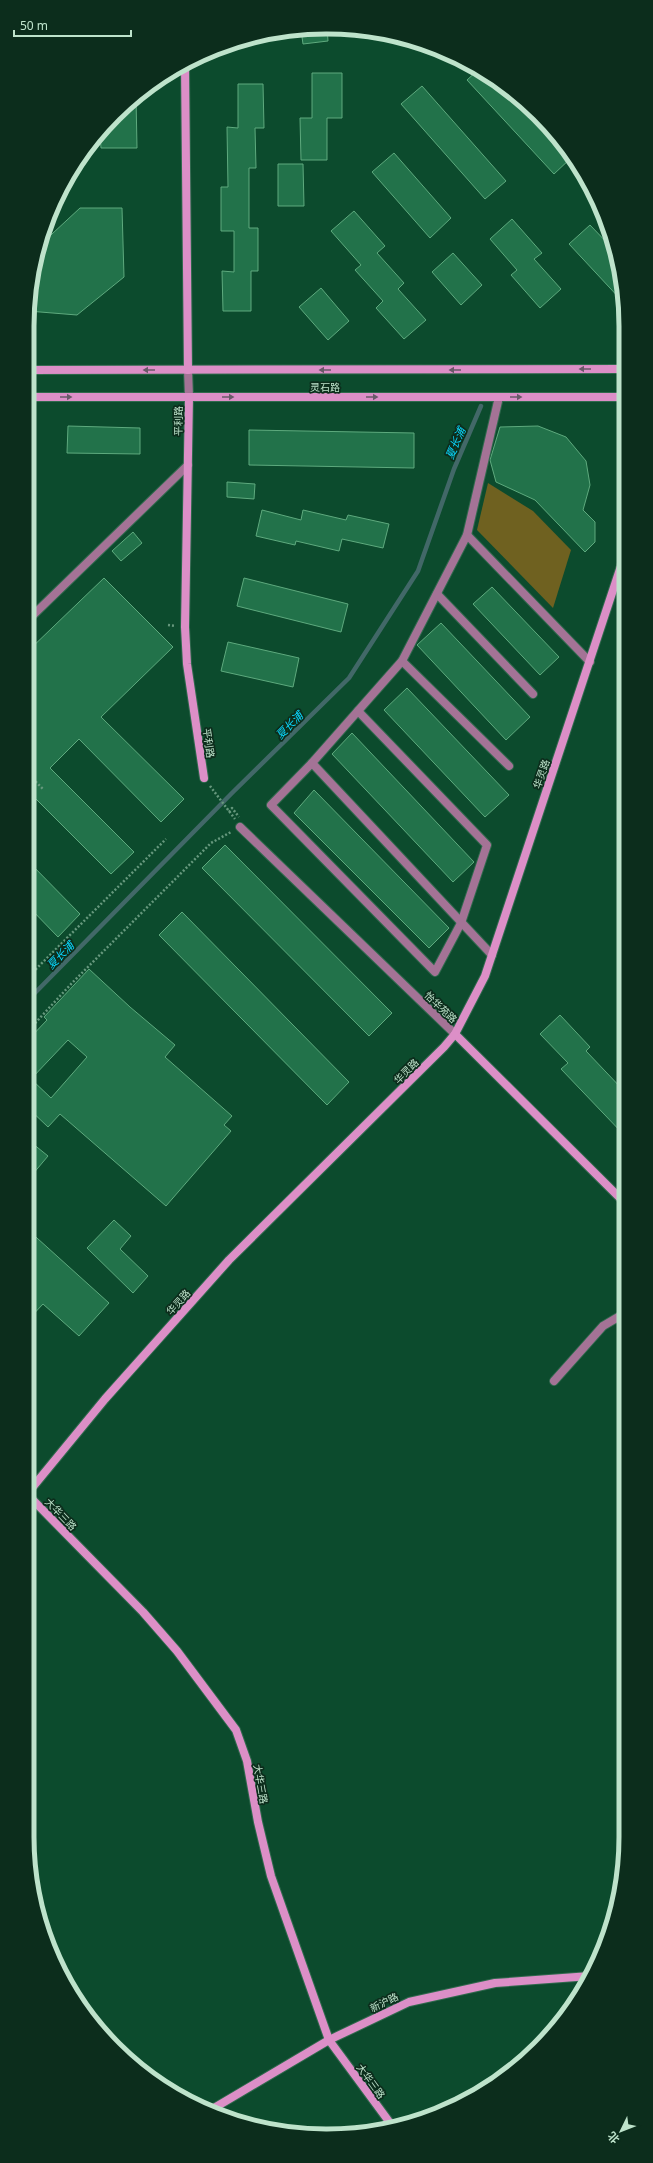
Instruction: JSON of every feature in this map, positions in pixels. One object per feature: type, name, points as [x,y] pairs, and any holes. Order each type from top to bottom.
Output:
[{"type":"main road","name":"平利路","points":[[185,70],[188,370]]},
{"type":"main road","name":"灵石路","points":[[34,370],[619,369]]},
{"type":"main road","name":"灵石路","points":[[34,397],[619,397]]},
{"type":"main road","name":"平利路","points":[[189,397],[185,627],[187,664],[204,778]]},
{"type":"main road","name":"华灵路","points":[[34,1485],[105,1399],[229,1260],[444,1048],[455,1034],[486,976],[619,572]]},
{"type":"main road","name":"怡华苑路","points":[[455,1034],[619,1197]]},
{"type":"main road","name":"大华三路","points":[[34,1501],[143,1612],[177,1651],[236,1730],[247,1761],[258,1822],[271,1876],[328,2040],[389,2122]]},
{"type":"main road","name":"新沪路","points":[[214,2107],[328,2040],[409,2002],[495,1984],[583,1977]]},
{"type":"street","name":"平利路","points":[[188,370],[189,397]]},
{"type":"street","points":[[358,711],[487,845],[461,923],[435,972],[271,805],[312,763],[358,711],[402,662],[467,535],[499,397]]},
{"type":"street","points":[[34,614],[188,465]]},
{"type":"street","points":[[467,535],[590,662]]},
{"type":"street","points":[[437,594],[533,694]]},
{"type":"street","points":[[402,662],[509,766]]},
{"type":"street","points":[[312,763],[492,955]]},
{"type":"street","name":"怡华苑路","points":[[240,827],[455,1034]]},
{"type":"street","points":[[554,1381],[603,1326],[619,1317]]},
{"type":"path","points":[[34,1024],[72,983],[211,843],[240,827],[204,778]]},
{"type":"path","points":[[34,780],[43,789]]},
{"type":"path","points":[[34,971],[166,839]]},
{"type":"shaded area","points":[[488,483],[533,511],[571,550],[553,608],[477,530]]},
{"type":"building","points":[[328,34],[328,41],[303,44],[302,36]]},
{"type":"building","points":[[312,73],[342,73],[342,118],[327,118],[327,160],[301,160],[300,118],[312,118]]},
{"type":"building","points":[[474,74],[505,94],[533,120],[559,148],[568,161],[554,174],[467,80]]},
{"type":"building","points":[[238,84],[263,84],[264,128],[255,128],[256,168],[249,168],[249,228],[258,228],[258,271],[251,271],[251,311],[223,311],[222,271],[234,272],[234,231],[221,231],[221,187],[228,187],[227,127],[238,128]]},
{"type":"building","points":[[422,86],[506,181],[485,199],[401,104]]},
{"type":"building","points":[[136,105],[137,148],[101,148],[101,141]]},
{"type":"building","points":[[394,153],[451,218],[430,238],[372,172]]},
{"type":"building","points":[[278,164],[303,164],[304,206],[278,206]]},
{"type":"building","points":[[80,208],[122,208],[124,277],[77,315],[35,312],[40,269],[48,237]]},
{"type":"building","points":[[354,211],[385,246],[377,253],[404,283],[398,289],[426,320],[404,339],[376,308],[383,301],[355,270],[361,265],[331,231]]},
{"type":"building","points":[[512,219],[542,253],[534,259],[561,289],[540,308],[511,275],[517,270],[490,239]]},
{"type":"building","points":[[590,225],[606,242],[613,269],[617,295],[569,244]]},
{"type":"building","points":[[453,253],[482,285],[461,305],[432,272]]},
{"type":"building","points":[[321,288],[349,321],[328,340],[299,307]]},
{"type":"building","points":[[68,426],[140,428],[140,454],[67,453]]},
{"type":"building","points":[[538,426],[566,437],[586,461],[590,485],[583,510],[595,522],[595,542],[585,552],[535,500],[496,482],[490,460],[500,427]]},
{"type":"building","points":[[249,430],[414,433],[414,468],[249,465]]},
{"type":"building","points":[[227,482],[255,484],[254,499],[227,497]]},
{"type":"building","points":[[262,510],[301,520],[303,510],[346,520],[348,515],[389,524],[383,548],[342,539],[339,551],[296,541],[295,545],[256,536]]},
{"type":"building","points":[[133,532],[142,543],[121,561],[112,551]]},
{"type":"building","points":[[104,578],[173,647],[101,717],[184,799],[161,822],[79,739],[50,768],[134,852],[111,874],[34,797],[34,645]]},
{"type":"building","points":[[244,578],[348,604],[341,632],[237,606]]},
{"type":"building","points":[[492,587],[559,657],[540,675],[473,604]]},
{"type":"building","points":[[441,623],[530,717],[506,740],[417,645]]},
{"type":"building","points":[[228,642],[299,658],[293,687],[221,671]]},
{"type":"building","points":[[407,688],[509,795],[485,817],[384,710]]},
{"type":"building","points":[[352,733],[474,862],[453,882],[332,754]]},
{"type":"building","points":[[314,790],[449,928],[429,948],[294,813]]},
{"type":"building","points":[[225,845],[392,1013],[369,1036],[202,868]]},
{"type":"building","points":[[34,867],[80,914],[58,937],[34,912]]},
{"type":"building","points":[[182,912],[349,1082],[327,1105],[159,935]]},
{"type":"building","points":[[89,969],[130,1007],[175,1045],[165,1057],[232,1116],[224,1125],[231,1131],[166,1206],[60,1114],[48,1127],[34,1114],[34,1082],[51,1098],[87,1057],[68,1040],[34,1076],[34,1034],[47,1020],[44,1017]]},
{"type":"building","points":[[560,1015],[590,1047],[586,1051],[619,1086],[619,1130],[561,1069],[568,1063],[540,1034]]},
{"type":"building","points":[[34,1145],[48,1156],[34,1173]]},
{"type":"building","points":[[114,1220],[131,1236],[120,1249],[148,1276],[133,1293],[87,1248]]},
{"type":"building","points":[[34,1235],[109,1303],[79,1336],[43,1304],[34,1314]]},
{"type":"waterway","name":"夏长浦","points":[[34,994],[232,793],[349,678],[418,571],[454,469],[481,406]]}]
